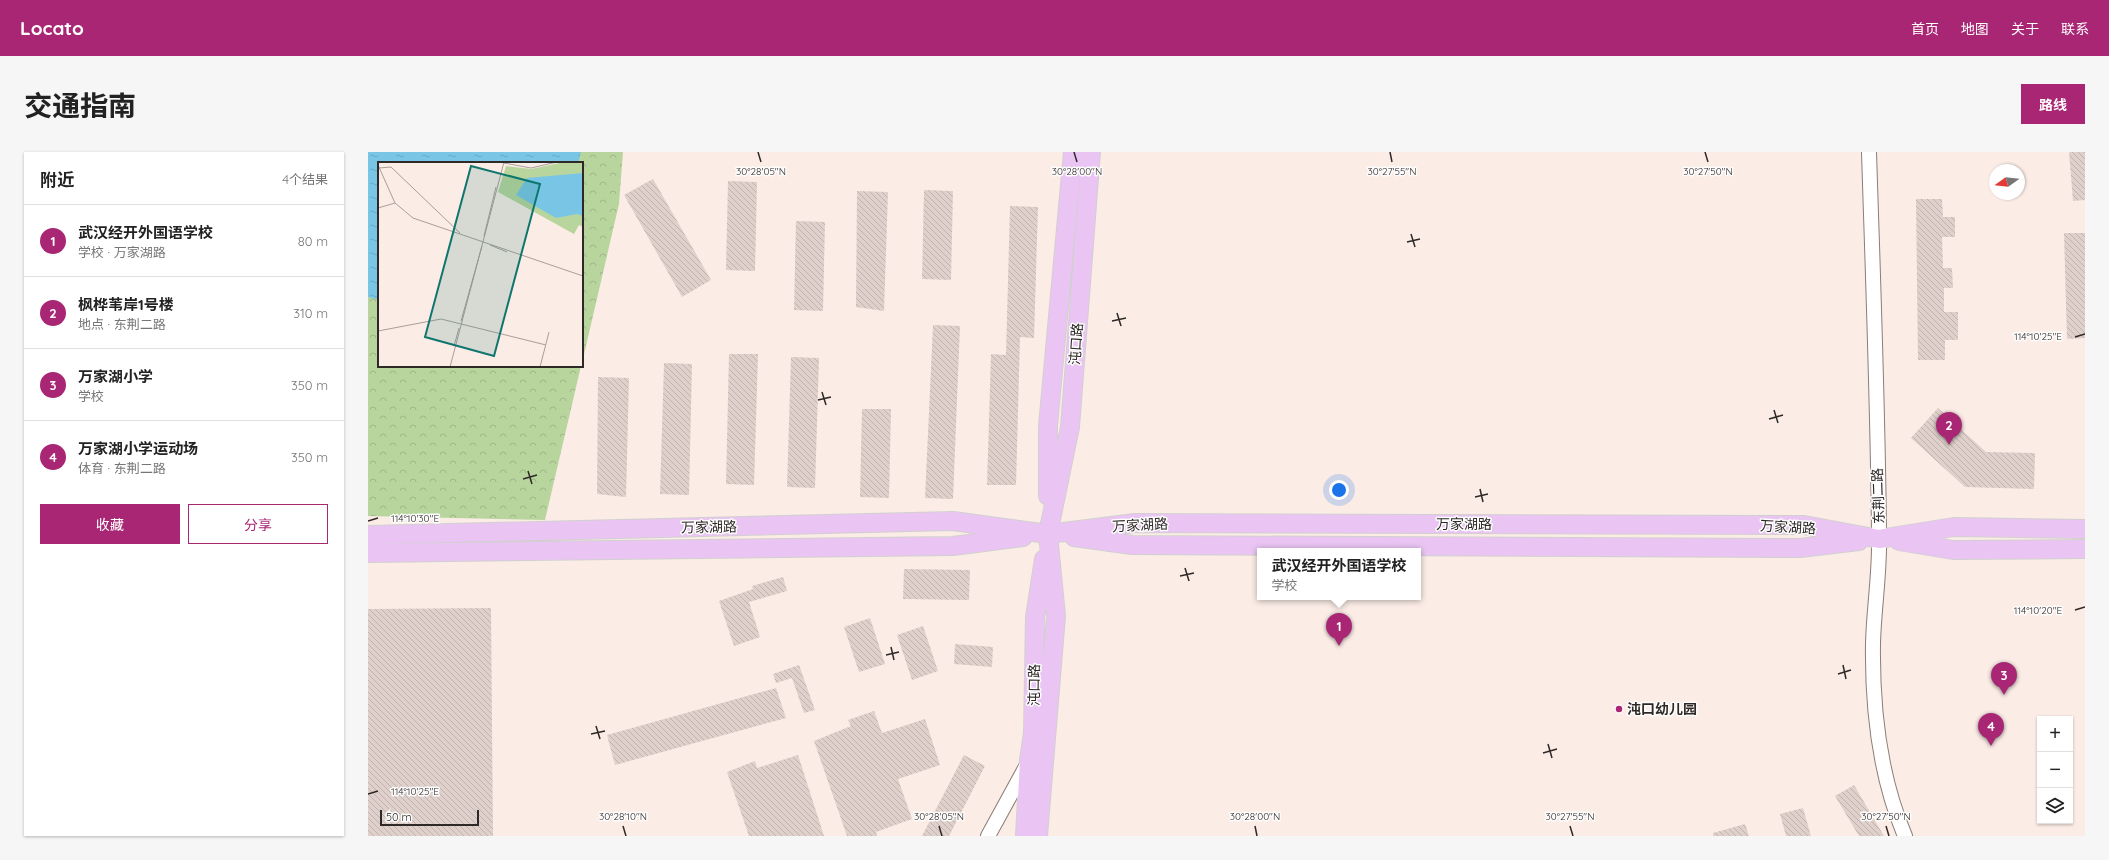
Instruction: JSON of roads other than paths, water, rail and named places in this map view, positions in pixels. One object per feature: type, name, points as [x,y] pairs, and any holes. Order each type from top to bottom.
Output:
[{"type":"main road","name":"沌口路","points":[[1025,836],[1056,616],[1048,534],[1048,426],[1073,152]]},
{"type":"main road","name":"沌口路","points":[[1048,534],[1070,427],[1091,152]]},
{"type":"main road","name":"万家湖路","points":[[368,535],[952,521],[1132,545],[1800,548],[1954,527],[2085,529]]},
{"type":"main road","name":"万家湖路","points":[[368,553],[953,546],[1048,534]]},
{"type":"main road","name":"万家湖路","points":[[1880,538],[1953,550],[2085,549]]},
{"type":"main road","name":"沌口路","points":[[1036,763],[1038,836]]},
{"type":"street","name":"东荆二路","points":[[1869,152],[1880,538],[1873,642],[1873,683],[1877,736],[1886,778],[1905,836]]},
{"type":"street","points":[[988,836],[1036,763]]},
{"type":"water","points":[[368,152],[581,152],[578,162],[378,162],[378,300],[368,297]]},
{"type":"place","name":"枫桦苇岸1号楼","points":[[1949,445]]},
{"type":"place","name":"武汉经开外国语学校","points":[[1339,646]]},
{"type":"place","name":"万家湖小学","points":[[2004,695]]},
{"type":"place","name":"沌口幼儿园","points":[[1619,709]]},
{"type":"place","name":"万家湖小学运动场","points":[[1991,746]]}]
